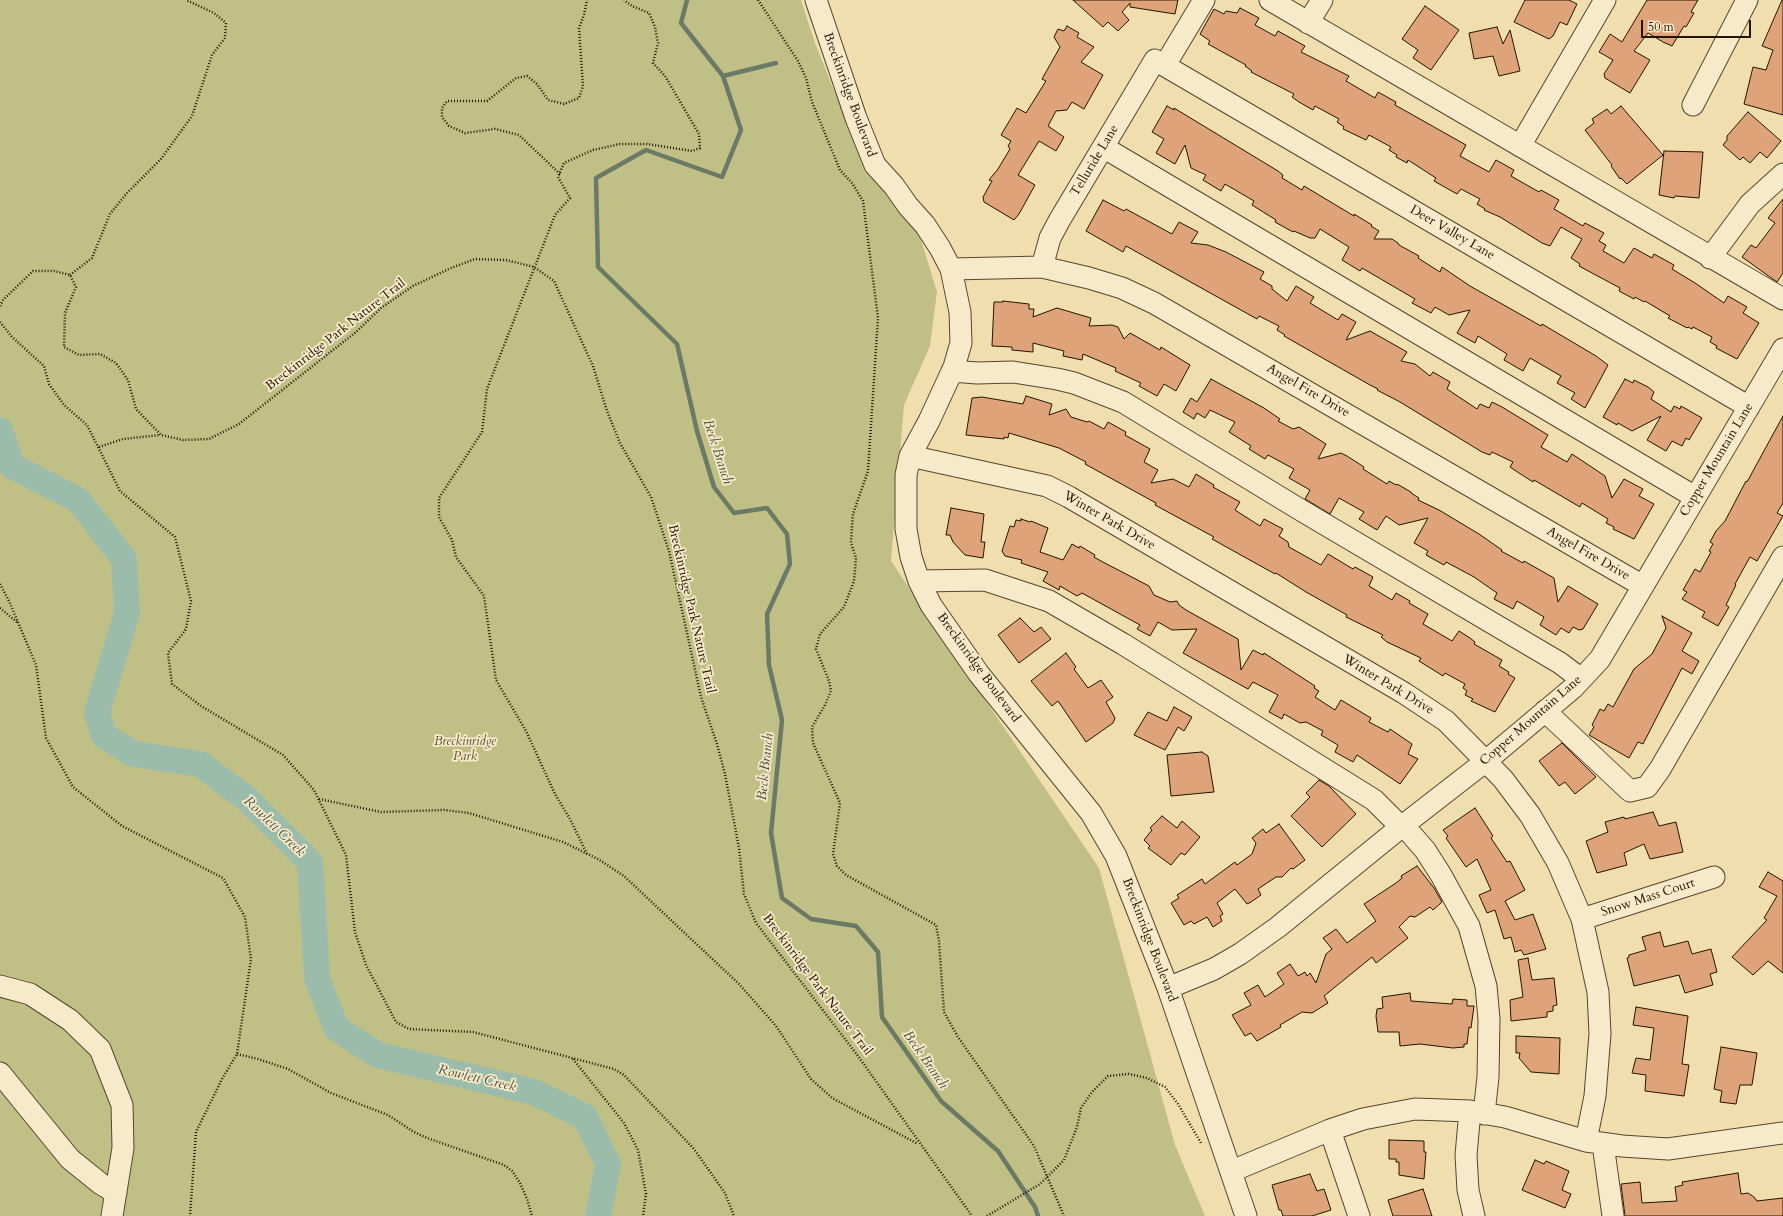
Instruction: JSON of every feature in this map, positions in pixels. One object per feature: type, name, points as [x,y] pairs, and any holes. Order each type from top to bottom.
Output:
[{"type":"street","name":"Breckinridge Boulevard","points":[[816,0],[856,118],[875,166],[894,186],[908,206],[925,225],[951,269],[960,312],[961,343],[952,371],[929,421],[910,456],[906,475],[906,529],[911,557],[919,581],[931,605],[979,674],[1091,813],[1116,856],[1168,988],[1232,1171],[1246,1216]]},
{"type":"street","name":"Telluride Lane","points":[[1042,267],[1050,238],[1103,147],[1204,0]]},
{"type":"street","points":[[1270,0],[1710,258],[1783,299]]},
{"type":"street","points":[[1308,23],[1322,0]]},
{"type":"street","points":[[1520,146],[1605,0]]},
{"type":"street","points":[[1693,105],[1747,0]]},
{"type":"street","name":"Deer Valley Lane","points":[[1160,62],[1749,407]]},
{"type":"street","points":[[1103,147],[1695,497]]},
{"type":"street","points":[[1710,258],[1750,204],[1783,174]]},
{"type":"street","name":"Angel Fire Drive","points":[[951,269],[1042,267],[1089,278],[1122,288],[1154,303],[1642,586]]},
{"type":"street","name":"Copper Mountain Lane","points":[[1168,988],[1214,969],[1246,950],[1278,928],[1402,826],[1486,762],[1581,679],[1600,659],[1783,349]]},
{"type":"street","points":[[952,371],[977,373],[1013,372],[1057,379],[1074,383],[1123,402],[1304,512],[1560,663],[1581,679]]},
{"type":"street","name":"Winter Park Drive","points":[[910,456],[1047,486],[1070,497],[1404,693],[1446,721],[1503,779],[1530,816],[1558,863],[1582,919],[1598,992],[1600,1034],[1595,1096],[1595,1142],[1613,1216]]},
{"type":"street","points":[[1545,711],[1630,791],[1647,787],[1660,769],[1783,557]]},
{"type":"street","points":[[919,581],[985,580],[1049,601],[1123,644],[1374,800],[1425,850],[1441,875],[1469,926],[1486,986],[1489,1018],[1488,1077],[1466,1155],[1468,1190],[1474,1216]]},
{"type":"street","name":"Snow Mass Court","points":[[1582,919],[1714,877]]},
{"type":"street","points":[[0,986],[30,994],[70,1020],[100,1049],[122,1105],[123,1148],[112,1216]]},
{"type":"street","points":[[0,1073],[70,1159],[100,1184],[116,1193]]},
{"type":"street","points":[[1232,1171],[1330,1130],[1363,1119],[1415,1109],[1477,1112],[1505,1117],[1595,1142],[1668,1149],[1783,1133]]},
{"type":"street","points":[[1330,1130],[1359,1216]]},
{"type":"path","points":[[70,275],[92,258],[110,214],[127,193],[161,159],[192,116],[212,55],[225,38],[226,23],[214,13],[186,0]]},
{"type":"path","points":[[560,174],[519,135],[495,129],[465,133],[449,126],[442,117],[442,108],[447,100],[486,101],[516,78],[527,76],[537,84],[548,100],[564,104],[578,98],[583,86],[579,28],[584,15],[587,0]]},
{"type":"path","points":[[587,854],[570,819],[555,794],[526,731],[496,680],[484,596],[456,556],[452,540],[438,517],[439,498],[482,432],[488,389],[534,267],[556,215],[570,198],[558,177],[564,163],[593,150],[620,144],[647,144],[692,151],[700,148],[699,134],[665,76],[653,63],[658,43],[655,27],[649,13],[632,6],[624,0]]},
{"type":"path","points":[[758,0],[798,61],[806,78],[812,102],[840,170],[852,183],[863,201],[878,318],[868,470],[853,514],[851,543],[856,558],[854,581],[844,607],[820,634],[816,649],[829,681],[831,691],[825,705],[812,727],[813,743],[840,803],[833,854],[837,866],[846,875],[936,925],[939,942],[944,1012],[958,1037],[1034,1146],[1064,1216]]},
{"type":"path","name":"Breckinridge Park Nature Trail","points":[[161,435],[183,440],[208,438],[239,424],[356,332],[381,308],[412,286],[475,258],[506,260],[534,267],[554,281],[593,366],[606,411],[620,443],[654,504],[669,551],[701,697],[718,744],[723,766],[739,848],[744,894],[756,923],[858,1056],[920,1145],[960,1197],[972,1216]]},
{"type":"path","points":[[0,306],[3,300],[33,271],[54,271],[70,275],[76,287],[65,313],[64,346],[79,355],[100,354],[116,363],[128,380],[136,409],[161,435]]},
{"type":"path","points":[[0,322],[12,337],[44,366],[49,384],[64,405],[87,425],[108,470],[120,491],[174,538],[191,601],[186,629],[168,653],[172,684],[202,706],[283,756],[314,790],[346,855],[355,932],[364,959],[396,1022],[409,1029],[473,1032],[614,1069],[624,1075],[694,1149],[725,1193],[734,1216]]},
{"type":"path","points":[[98,447],[123,439],[161,435]]},
{"type":"path","points":[[0,584],[19,623],[36,665],[46,738],[73,787],[122,826],[223,878],[245,917],[251,959],[236,1054],[196,1132],[190,1216]]},
{"type":"path","points":[[0,608],[19,623]]},
{"type":"path","points":[[318,799],[381,812],[444,810],[469,813],[563,842],[587,854],[624,876],[739,984],[776,1026],[811,1079],[832,1098],[920,1145]]},
{"type":"path","points":[[236,1054],[258,1059],[288,1069],[331,1094],[388,1115],[414,1132],[427,1138],[504,1165],[512,1171],[520,1183],[532,1216]]},
{"type":"path","points":[[573,1058],[624,1122],[638,1150],[646,1194],[643,1216]]},
{"type":"path","points":[[987,1216],[1040,1184],[1064,1160],[1077,1128],[1081,1108],[1092,1092],[1108,1076],[1129,1074],[1148,1078],[1165,1087],[1178,1104],[1201,1144]]},
{"type":"green space","name":"Breckinridge Park","points":[[0,0],[801,0],[815,43],[863,162],[915,220],[937,292],[930,346],[904,405],[891,561],[1099,868],[1175,1145],[1205,1216],[0,1216]]},
{"type":"building","points":[[1073,0],[1178,0],[1175,14],[1130,7],[1130,3],[1122,12],[1129,20],[1118,31],[1108,22],[1103,27]]},
{"type":"building","points":[[1525,0],[1569,0],[1577,4],[1567,25],[1560,22],[1553,36],[1549,39],[1514,22]]},
{"type":"building","points":[[1647,0],[1698,0],[1691,12],[1694,13],[1672,46],[1648,33],[1634,51],[1650,60],[1630,93],[1605,78],[1604,74],[1613,60],[1599,52],[1610,34],[1622,42]]},
{"type":"building","points":[[1782,0],[1783,115],[1744,104],[1753,67],[1766,70],[1773,50],[1762,46]]},
{"type":"building","points":[[1425,6],[1459,30],[1431,70],[1413,58],[1418,50],[1402,39]]},
{"type":"building","points":[[1240,8],[1259,18],[1255,25],[1275,36],[1278,31],[1305,46],[1301,52],[1349,76],[1346,81],[1375,98],[1378,92],[1396,102],[1395,105],[1466,145],[1460,156],[1489,172],[1496,160],[1514,170],[1511,176],[1539,192],[1541,190],[1559,200],[1554,209],[1583,226],[1585,223],[1604,233],[1599,241],[1606,245],[1603,251],[1624,263],[1634,248],[1652,258],[1654,254],[1674,265],[1672,269],[1724,303],[1728,296],[1747,307],[1743,313],[1759,323],[1737,359],[1716,348],[1717,346],[1710,342],[1712,337],[1693,327],[1692,329],[1687,328],[1668,318],[1670,316],[1645,301],[1644,302],[1635,297],[1634,299],[1619,291],[1620,288],[1579,266],[1580,264],[1571,258],[1582,239],[1561,227],[1550,246],[1542,243],[1500,217],[1484,210],[1485,209],[1477,204],[1480,199],[1461,189],[1457,194],[1434,181],[1436,178],[1408,160],[1407,163],[1396,157],[1397,155],[1389,150],[1391,147],[1369,135],[1366,140],[1343,129],[1344,127],[1337,122],[1339,119],[1315,106],[1313,110],[1299,102],[1292,97],[1294,94],[1251,72],[1252,71],[1245,66],[1246,65],[1208,44],[1210,41],[1200,34],[1214,9],[1224,14],[1226,11],[1237,13]]},
{"type":"building","points":[[1067,26],[1079,33],[1077,37],[1094,47],[1081,62],[1103,75],[1084,109],[1072,102],[1067,110],[1056,111],[1048,126],[1064,137],[1056,151],[1039,141],[1018,175],[1035,185],[1019,214],[1014,220],[984,202],[983,197],[992,181],[989,180],[998,169],[1010,149],[1008,146],[1011,141],[1001,135],[1017,108],[1026,113],[1046,81],[1042,79],[1060,47],[1054,37],[1058,29],[1064,31]]},
{"type":"building","points":[[1497,27],[1503,44],[1510,30],[1520,71],[1499,76],[1493,56],[1474,59],[1469,33]]},
{"type":"building","points":[[1167,106],[1174,110],[1174,108],[1278,171],[1283,175],[1282,178],[1302,190],[1304,186],[1372,225],[1371,226],[1379,231],[1374,239],[1392,239],[1399,245],[1419,256],[1418,258],[1440,272],[1442,267],[1470,286],[1541,326],[1542,324],[1596,356],[1608,365],[1585,408],[1571,399],[1575,393],[1557,383],[1561,376],[1530,358],[1523,371],[1504,360],[1507,354],[1478,336],[1475,343],[1457,333],[1470,310],[1449,315],[1435,307],[1431,313],[1412,303],[1415,299],[1362,268],[1360,271],[1342,260],[1349,247],[1320,229],[1315,238],[1310,238],[1294,231],[1293,232],[1275,222],[1276,220],[1252,205],[1254,201],[1225,184],[1221,191],[1203,180],[1206,175],[1191,168],[1185,145],[1175,164],[1156,153],[1164,139],[1152,132]]},
{"type":"building","points":[[1621,106],[1663,155],[1627,184],[1621,178],[1620,179],[1611,166],[1612,165],[1585,130],[1594,123],[1592,119],[1607,109],[1611,114]]},
{"type":"building","points":[[1748,112],[1781,141],[1767,158],[1760,152],[1750,163],[1743,157],[1740,160],[1723,145],[1727,140],[1727,136]]},
{"type":"building","points":[[1664,151],[1703,152],[1699,198],[1675,196],[1674,198],[1659,195]]},
{"type":"building","points":[[1783,199],[1783,273],[1777,282],[1742,257],[1751,245],[1756,248],[1775,223],[1768,218]]},
{"type":"building","points":[[1103,200],[1124,211],[1126,209],[1172,234],[1179,222],[1198,232],[1191,243],[1208,245],[1226,252],[1264,272],[1260,279],[1272,286],[1272,289],[1287,301],[1296,286],[1314,297],[1310,303],[1338,320],[1342,314],[1356,322],[1346,340],[1370,331],[1407,352],[1401,361],[1415,364],[1430,376],[1433,372],[1450,382],[1447,389],[1477,409],[1480,404],[1489,408],[1492,402],[1502,407],[1548,435],[1541,447],[1567,462],[1572,454],[1605,476],[1612,498],[1624,479],[1643,489],[1639,496],[1654,504],[1634,539],[1613,529],[1614,527],[1606,523],[1608,519],[1582,503],[1580,507],[1534,480],[1533,482],[1510,467],[1513,462],[1492,452],[1490,455],[1482,452],[1400,402],[1377,390],[1378,389],[1284,336],[1285,335],[1277,330],[1279,326],[1259,316],[1257,319],[1126,246],[1123,252],[1086,231]]},
{"type":"building","points":[[1003,301],[1029,304],[1029,309],[1034,309],[1033,317],[1057,308],[1091,318],[1089,326],[1112,325],[1118,327],[1124,339],[1130,333],[1160,350],[1161,347],[1190,365],[1176,391],[1164,384],[1157,396],[1139,386],[1141,383],[1115,371],[1116,368],[1083,354],[1082,360],[1063,356],[1064,351],[1033,343],[1033,352],[1012,350],[1012,347],[992,346],[994,302]]},
{"type":"building","points":[[1211,379],[1264,408],[1280,419],[1278,421],[1293,429],[1299,427],[1326,444],[1318,459],[1341,453],[1347,456],[1364,467],[1363,469],[1387,484],[1389,481],[1396,485],[1397,484],[1419,498],[1418,500],[1439,510],[1479,534],[1502,550],[1501,551],[1523,563],[1524,561],[1554,578],[1558,602],[1568,586],[1598,604],[1583,629],[1579,630],[1573,627],[1569,633],[1561,628],[1556,635],[1540,625],[1544,617],[1517,601],[1513,609],[1494,599],[1497,593],[1474,577],[1446,562],[1444,565],[1426,555],[1428,551],[1414,543],[1428,518],[1399,525],[1386,516],[1377,530],[1359,519],[1364,512],[1339,498],[1330,514],[1305,499],[1310,490],[1289,478],[1294,469],[1268,455],[1265,459],[1249,449],[1251,446],[1229,432],[1235,422],[1210,410],[1205,418],[1197,413],[1194,419],[1183,412],[1191,398],[1197,402]]},
{"type":"building","points":[[1625,379],[1633,383],[1634,380],[1648,387],[1654,392],[1651,399],[1671,412],[1674,406],[1680,409],[1681,406],[1702,418],[1689,440],[1686,438],[1682,446],[1672,441],[1666,451],[1647,440],[1661,416],[1632,431],[1603,417]]},
{"type":"building","points":[[1026,396],[1052,404],[1049,415],[1066,409],[1071,417],[1087,422],[1089,421],[1104,429],[1108,422],[1126,432],[1125,435],[1150,449],[1144,462],[1158,470],[1151,483],[1173,479],[1189,487],[1196,474],[1214,485],[1213,487],[1240,502],[1235,510],[1260,526],[1264,519],[1283,529],[1279,536],[1288,542],[1289,547],[1321,565],[1328,554],[1353,569],[1355,567],[1373,577],[1369,586],[1392,600],[1396,593],[1410,601],[1409,603],[1428,614],[1423,624],[1452,641],[1459,631],[1470,638],[1475,642],[1474,644],[1502,660],[1499,666],[1515,678],[1495,712],[1471,701],[1473,699],[1465,695],[1467,691],[1463,688],[1465,684],[1445,673],[1443,676],[1419,661],[1421,658],[1387,642],[1381,637],[1383,635],[1346,617],[1347,615],[1276,573],[1275,574],[1212,539],[1214,537],[1155,505],[1156,503],[1085,464],[1086,462],[1059,448],[1009,433],[1008,438],[1004,437],[1004,439],[966,435],[972,398],[982,397],[1023,404]]},
{"type":"building","points":[[1783,416],[1783,503],[1777,513],[1783,516],[1757,561],[1750,557],[1735,584],[1736,585],[1726,605],[1729,607],[1718,626],[1702,617],[1705,612],[1682,599],[1687,592],[1683,590],[1695,569],[1700,572],[1711,552],[1709,551],[1713,544],[1710,542],[1716,531],[1725,521]]},
{"type":"building","points":[[951,508],[984,514],[981,542],[985,542],[983,558],[965,555],[953,542],[950,535],[946,535]]},
{"type":"building","points":[[1021,519],[1031,521],[1048,528],[1040,552],[1063,560],[1072,544],[1079,548],[1080,546],[1095,555],[1094,557],[1149,586],[1154,595],[1170,602],[1177,601],[1179,605],[1186,610],[1238,639],[1241,670],[1253,650],[1263,655],[1264,653],[1315,686],[1314,688],[1319,691],[1315,697],[1335,710],[1341,700],[1371,718],[1369,722],[1388,732],[1390,729],[1412,744],[1408,754],[1418,759],[1400,784],[1357,755],[1353,762],[1335,752],[1338,745],[1321,735],[1323,731],[1306,722],[1300,723],[1284,714],[1282,719],[1269,712],[1278,695],[1253,682],[1248,689],[1183,653],[1197,629],[1172,630],[1158,622],[1150,636],[1137,629],[1140,625],[1082,593],[1077,596],[1060,586],[1059,590],[1043,581],[1048,572],[1021,563],[1022,560],[1005,556],[1002,551],[1010,526],[1014,527],[1016,520],[1021,521]]},
{"type":"building","points":[[1662,616],[1692,633],[1682,651],[1699,661],[1692,674],[1682,668],[1643,744],[1638,742],[1629,758],[1589,735],[1594,727],[1592,725],[1600,709],[1604,711],[1608,704],[1613,707],[1634,669],[1652,654],[1666,628]]},
{"type":"building","points":[[1020,618],[1034,632],[1041,627],[1051,639],[1019,663],[998,635]]},
{"type":"building","points":[[1066,653],[1076,667],[1074,669],[1088,688],[1101,680],[1113,697],[1106,702],[1115,718],[1113,723],[1086,742],[1058,701],[1052,706],[1031,681]]},
{"type":"building","points":[[1174,707],[1192,717],[1184,731],[1178,727],[1165,750],[1134,735],[1148,712],[1167,721]]},
{"type":"building","points":[[1562,743],[1596,777],[1575,794],[1565,782],[1559,786],[1539,761]]},
{"type":"building","points":[[1202,752],[1208,756],[1214,792],[1171,796],[1167,755]]},
{"type":"building","points":[[1319,780],[1329,786],[1356,814],[1322,847],[1291,816],[1310,797],[1306,793]]},
{"type":"building","points":[[1475,808],[1493,836],[1491,838],[1507,862],[1510,861],[1525,890],[1505,901],[1515,920],[1533,914],[1546,949],[1524,955],[1521,950],[1515,952],[1511,937],[1504,939],[1495,910],[1487,913],[1479,895],[1491,890],[1477,859],[1466,867],[1446,838],[1448,836],[1443,830]]},
{"type":"building","points":[[1653,812],[1659,826],[1676,822],[1683,852],[1650,859],[1644,844],[1624,853],[1627,865],[1597,873],[1586,841],[1608,832],[1605,822]]},
{"type":"building","points":[[1162,816],[1177,828],[1182,821],[1200,837],[1185,855],[1181,853],[1171,865],[1148,848],[1150,846],[1144,840],[1152,830],[1150,828]]},
{"type":"building","points":[[1279,824],[1305,860],[1293,869],[1291,868],[1282,877],[1276,877],[1258,889],[1261,895],[1247,904],[1235,889],[1217,903],[1223,914],[1220,916],[1222,921],[1213,927],[1207,917],[1194,924],[1191,921],[1184,925],[1171,903],[1179,898],[1177,895],[1202,879],[1205,884],[1235,862],[1237,865],[1252,854],[1256,843],[1252,838],[1263,829],[1266,833]]},
{"type":"building","points":[[1417,866],[1434,888],[1442,902],[1433,910],[1430,907],[1415,917],[1410,916],[1399,927],[1408,938],[1376,963],[1372,957],[1324,996],[1328,1003],[1312,1013],[1302,1012],[1280,1025],[1281,1027],[1257,1041],[1251,1033],[1245,1036],[1232,1015],[1251,1005],[1244,993],[1258,985],[1265,997],[1284,984],[1277,973],[1290,964],[1298,976],[1305,972],[1307,976],[1310,973],[1316,983],[1326,954],[1332,949],[1323,938],[1336,929],[1347,943],[1376,921],[1364,904],[1396,883],[1402,878],[1401,876]]},
{"type":"building","points":[[1768,872],[1783,881],[1783,973],[1768,961],[1753,975],[1732,957],[1767,920],[1764,918],[1777,896],[1759,887]]},
{"type":"building","points":[[1660,932],[1664,947],[1688,941],[1692,954],[1711,949],[1717,972],[1710,974],[1713,985],[1685,993],[1679,975],[1634,986],[1627,958],[1629,955],[1646,950],[1642,937]]},
{"type":"building","points":[[1528,958],[1532,980],[1554,978],[1557,1005],[1553,1006],[1553,1011],[1547,1012],[1547,1017],[1511,1021],[1510,1000],[1523,997],[1518,960]]},
{"type":"building","points":[[1410,993],[1411,1001],[1452,1004],[1453,999],[1467,1000],[1467,1006],[1474,1006],[1467,1044],[1464,1044],[1464,1047],[1453,1048],[1420,1044],[1400,1046],[1399,1032],[1378,1032],[1376,1016],[1377,1009],[1383,1008],[1382,997]]},
{"type":"building","points":[[1636,1007],[1688,1016],[1682,1064],[1689,1065],[1684,1096],[1645,1091],[1646,1075],[1632,1073],[1636,1058],[1650,1060],[1654,1028],[1633,1025]]},
{"type":"building","points":[[1516,1036],[1560,1038],[1559,1074],[1531,1072],[1519,1058],[1520,1053],[1516,1053]]},
{"type":"building","points":[[1721,1047],[1757,1053],[1752,1085],[1740,1085],[1736,1104],[1720,1102],[1722,1091],[1714,1089]]},
{"type":"building","points":[[1389,1140],[1424,1141],[1424,1152],[1426,1152],[1424,1179],[1399,1175],[1399,1162],[1396,1162],[1396,1159],[1389,1159]]},
{"type":"building","points":[[1535,1160],[1544,1164],[1546,1161],[1569,1171],[1562,1190],[1571,1194],[1565,1208],[1522,1190]]},
{"type":"building","points":[[1738,1173],[1741,1194],[1748,1193],[1757,1201],[1783,1198],[1783,1216],[1625,1216],[1621,1184],[1640,1182],[1642,1203],[1677,1201],[1675,1187],[1683,1185],[1682,1182]]},
{"type":"building","points":[[1310,1174],[1317,1191],[1324,1189],[1331,1210],[1312,1216],[1283,1216],[1281,1210],[1279,1210],[1272,1185]]},
{"type":"building","points":[[1423,1189],[1432,1216],[1393,1216],[1388,1200]]},
{"type":"waterway","name":"Beck Branch","points":[[687,0],[681,23],[723,76],[741,130],[722,177],[646,150],[596,178],[598,267],[677,344],[697,431],[714,487],[734,513],[767,508],[787,534],[790,564],[767,614],[769,665],[782,720],[771,833],[782,898],[811,919],[856,926],[878,952],[882,1017],[941,1101],[998,1151],[1035,1207],[1038,1216]]},
{"type":"waterway","points":[[723,76],[776,63]]},
{"type":"waterway","name":"Rowlett Creek","points":[[0,430],[12,466],[78,500],[124,559],[127,613],[97,713],[104,736],[134,754],[200,764],[246,798],[310,862],[317,978],[336,1028],[378,1055],[534,1092],[585,1117],[608,1164],[598,1216]]}]
